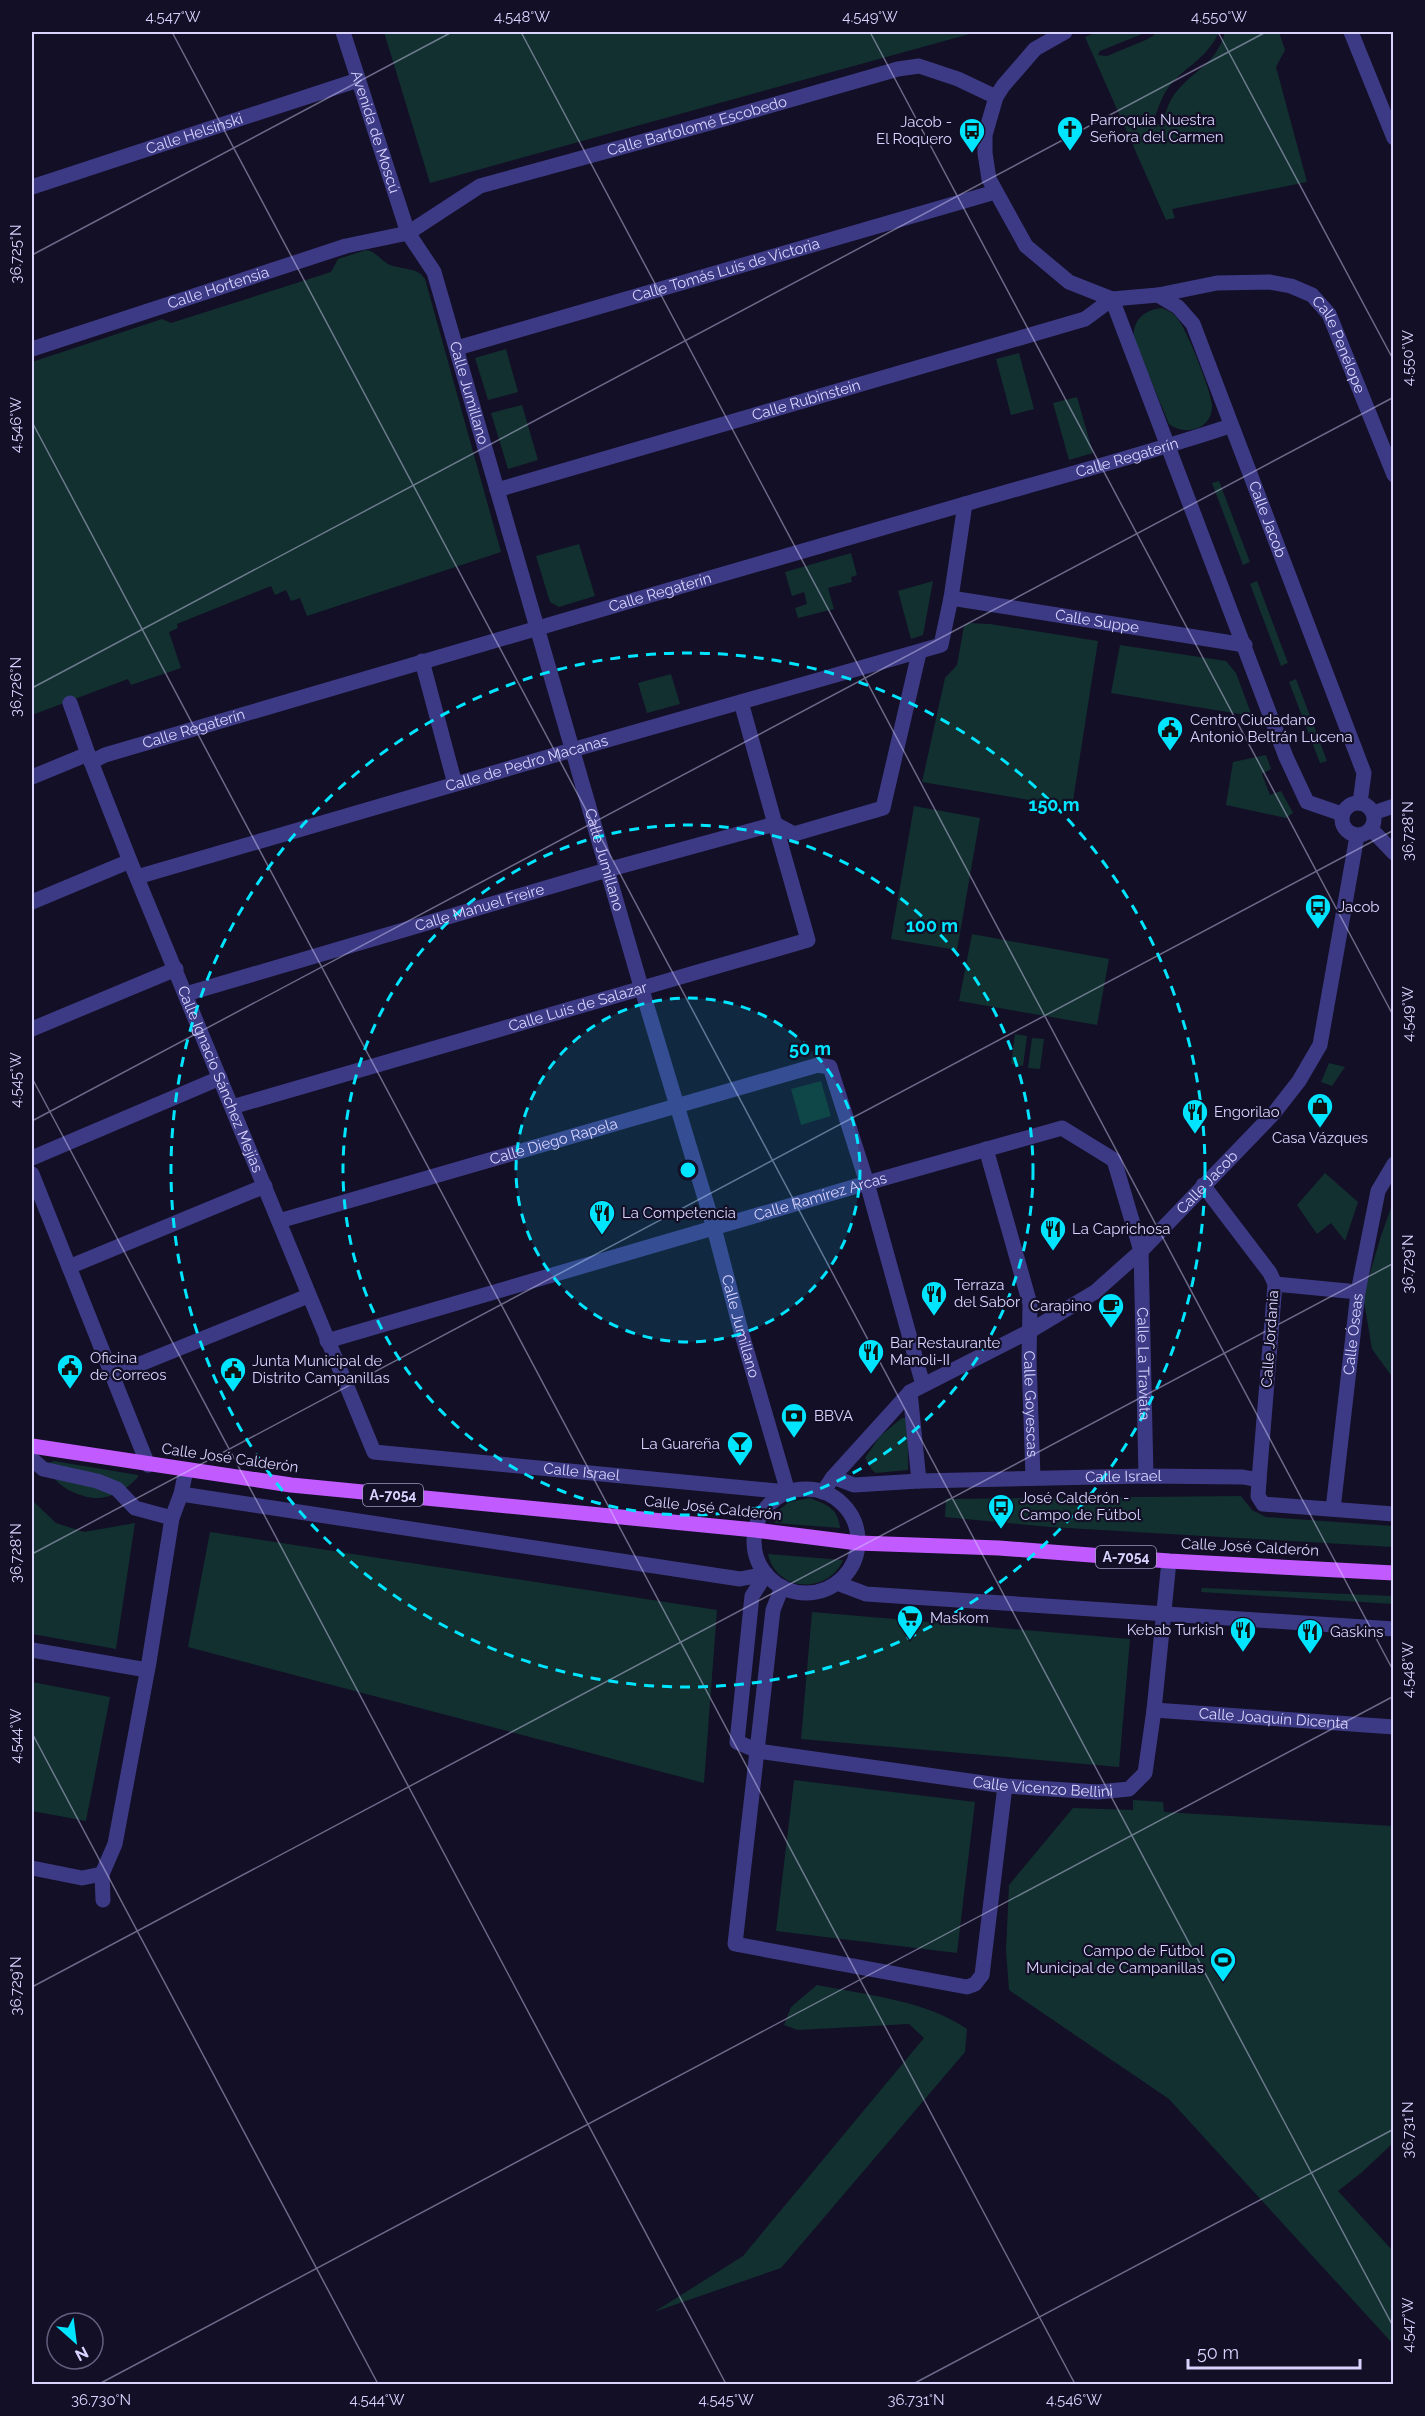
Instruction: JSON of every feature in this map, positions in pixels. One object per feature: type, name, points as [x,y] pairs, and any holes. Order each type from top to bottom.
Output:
[{"type":"main road","name":"Calle José Calderón","points":[[32,1446],[291,1485],[755,1530],[858,1543],[999,1548],[1169,1561],[1394,1573]]},
{"type":"street","name":"Avenida de Moscú","points":[[343,32],[408,233]]},
{"type":"street","points":[[1065,32],[1035,49],[996,97],[986,135],[985,153],[989,180],[1026,246],[1070,282],[1112,299],[1158,295]]},
{"type":"street","points":[[1351,32],[1394,138]]},
{"type":"street","name":"Calle Bartolomé Escobedo","points":[[408,233],[480,186],[898,69],[919,66],[958,79],[996,97]]},
{"type":"street","name":"Calle Helsinski","points":[[32,188],[358,80]]},
{"type":"street","name":"Calle Tomás Luis de Victoria","points":[[457,348],[995,192]]},
{"type":"street","name":"Calle Jumillano","points":[[408,233],[434,272],[457,348],[789,1492]]},
{"type":"street","name":"Calle Hortensia","points":[[32,349],[346,246],[408,233]]},
{"type":"street","name":"Calle Penélope","points":[[1158,295],[1217,283],[1270,282],[1291,285],[1312,295],[1329,314],[1336,329],[1394,475]]},
{"type":"street","name":"Calle Jacob","points":[[1158,295],[1178,307],[1193,324],[1364,773],[1366,808]]},
{"type":"street","points":[[1112,299],[1286,757],[1307,802],[1342,814]]},
{"type":"street","name":"Calle Rubinstein","points":[[497,490],[1085,319],[1112,299]]},
{"type":"street","name":"Calle Regaterín","points":[[32,777],[89,758],[422,661],[965,504],[1168,448],[1230,426]]},
{"type":"street","points":[[951,598],[965,504]]},
{"type":"street","name":"Calle Suppe","points":[[951,598],[1245,645]]},
{"type":"street","name":"Calle de Pedro Macanas","points":[[137,877],[572,750],[919,653],[940,645],[951,598]]},
{"type":"street","points":[[741,702],[774,824],[794,834],[883,808],[919,653]]},
{"type":"street","points":[[422,661],[455,784]]},
{"type":"street","name":"Calle Ignacio Sánchez Mejías","points":[[70,703],[130,861],[374,1452]]},
{"type":"street","points":[[1366,808],[1374,824],[1371,829],[1357,836],[1350,834],[1341,822],[1346,807],[1394,806]]},
{"type":"street","name":"Calle Manuel Freire","points":[[186,994],[607,870],[774,824]]},
{"type":"street","name":"Calle Luis de Salazar","points":[[232,1107],[808,940],[774,824]]},
{"type":"street","points":[[1371,829],[1394,853]]},
{"type":"street","name":"Calle Jacob","points":[[823,1492],[833,1477],[917,1388],[1030,1330],[1095,1292],[1141,1251],[1274,1113],[1299,1081],[1320,1045],[1357,836]]},
{"type":"street","points":[[32,902],[130,861]]},
{"type":"street","points":[[32,1029],[176,969]]},
{"type":"street","name":"Calle Diego Rapela","points":[[279,1221],[818,1065],[830,1067],[867,1182]]},
{"type":"street","points":[[32,1158],[220,1078]]},
{"type":"street","name":"Calle Ramírez Arcas","points":[[327,1341],[867,1182],[1062,1128],[1114,1160],[1141,1251]]},
{"type":"street","name":"Calle Goyescas","points":[[986,1149],[1030,1304],[1033,1478]]},
{"type":"street","name":"Calle Óseas","points":[[1333,1509],[1358,1292],[1378,1191],[1394,1164]]},
{"type":"street","points":[[32,1174],[148,1465]]},
{"type":"street","points":[[867,1182],[917,1388],[919,1481]]},
{"type":"street","name":"Calle Jordania","points":[[1203,1185],[1270,1273],[1275,1284],[1259,1480]]},
{"type":"street","points":[[69,1267],[266,1186]]},
{"type":"street","name":"Calle La Traviata","points":[[1141,1251],[1146,1476]]},
{"type":"street","points":[[1275,1284],[1358,1292]]},
{"type":"street","points":[[112,1375],[309,1296]]},
{"type":"street","name":"Calle Israel","points":[[374,1452],[789,1492],[806,1488],[823,1492]]},
{"type":"street","points":[[32,1459],[43,1469],[97,1480],[117,1489],[135,1508],[172,1518]]},
{"type":"street","points":[[103,1900],[102,1874],[115,1844],[172,1518],[181,1494],[186,1470]]},
{"type":"street","name":"Calle Israel","points":[[833,1477],[854,1485],[919,1481],[1146,1476],[1243,1477],[1259,1480]]},
{"type":"street","points":[[1259,1480],[1258,1496],[1263,1504],[1394,1514]]},
{"type":"street","points":[[789,1492],[773,1501],[762,1514],[755,1530],[754,1546],[758,1561],[766,1574],[782,1587],[808,1593],[823,1591],[837,1583],[848,1572],[855,1558],[858,1543],[856,1526],[849,1512],[837,1499],[823,1492]]},
{"type":"street","points":[[181,1494],[730,1578],[740,1579],[766,1574]]},
{"type":"street","name":"Calle Vicenzo Bellini","points":[[758,1751],[1005,1786],[1098,1791],[1129,1789],[1145,1773],[1154,1710],[1169,1561]]},
{"type":"street","points":[[758,1751],[737,1742],[752,1596],[766,1574]]},
{"type":"street","points":[[837,1583],[866,1594],[1394,1629]]},
{"type":"street","points":[[782,1587],[773,1610],[735,1944],[967,1987],[975,1984],[982,1975],[1005,1786]]},
{"type":"street","points":[[32,1650],[147,1670]]},
{"type":"street","name":"Calle Joaquín Dicenta","points":[[1154,1710],[1394,1727]]},
{"type":"street","points":[[32,1868],[82,1878],[102,1874]]},
{"type":"green space","points":[[384,32],[977,32],[430,183]]},
{"type":"green space","points":[[1097,32],[1147,32],[1100,51],[1098,55],[1107,56],[1148,39],[1158,32],[1219,32],[1208,50],[1166,91],[1153,122],[1162,125],[1172,98],[1186,81],[1209,61],[1221,44],[1225,32],[1279,32],[1285,50],[1276,67],[1307,182],[1172,209],[1175,218],[1166,220],[1085,37]]},
{"type":"green space","points":[[366,250],[373,252],[390,265],[418,272],[425,279],[501,552],[307,616],[300,598],[291,601],[286,590],[275,595],[271,586],[177,624],[178,628],[169,632],[181,668],[131,685],[128,679],[32,715],[32,362],[162,319],[171,323],[331,272],[338,259]]},
{"type":"green space","points":[[1162,308],[1174,314],[1181,324],[1192,346],[1211,398],[1211,413],[1208,420],[1203,425],[1190,430],[1176,428],[1169,424],[1134,340],[1135,327],[1140,318],[1149,311]]},
{"type":"green space","points":[[506,349],[518,392],[488,400],[475,358]]},
{"type":"green space","points":[[1019,353],[1034,409],[1011,415],[996,359]]},
{"type":"green space","points":[[1077,397],[1093,453],[1069,460],[1053,403]]},
{"type":"green space","points":[[522,405],[538,460],[508,469],[491,413]]},
{"type":"green space","points":[[1219,481],[1250,562],[1243,565],[1212,483]]},
{"type":"green space","points":[[579,544],[595,596],[559,607],[550,602],[536,556]]},
{"type":"green space","points":[[851,553],[857,575],[851,577],[852,582],[828,588],[834,609],[798,618],[795,608],[807,604],[804,592],[792,596],[785,572]]},
{"type":"green space","points":[[933,581],[923,635],[911,639],[898,591]]},
{"type":"green space","points":[[1257,581],[1288,663],[1281,666],[1250,584]]},
{"type":"green space","points":[[968,623],[990,624],[1098,641],[1072,807],[922,782],[945,678],[957,665],[964,626]]},
{"type":"green space","points":[[1120,645],[1226,661],[1236,673],[1252,716],[1111,693]]},
{"type":"green space","points":[[671,674],[680,704],[647,713],[638,683]]},
{"type":"green space","points":[[1296,679],[1327,761],[1320,763],[1289,682]]},
{"type":"green space","points":[[1266,755],[1271,769],[1262,774],[1270,795],[1281,791],[1293,813],[1286,818],[1226,805],[1233,762]]},
{"type":"green space","points":[[914,806],[980,818],[957,950],[891,939]]},
{"type":"green space","points":[[972,934],[1109,959],[1097,1025],[959,1001]]},
{"type":"green space","points":[[1015,1034],[1027,1036],[1023,1066],[1011,1064]]},
{"type":"green space","points":[[1032,1038],[1044,1039],[1040,1069],[1028,1068]]},
{"type":"green space","points":[[1329,1063],[1345,1067],[1332,1086],[1321,1082]]},
{"type":"green space","points":[[821,1081],[831,1116],[801,1125],[791,1089]]},
{"type":"green space","points":[[1325,1173],[1358,1202],[1345,1241],[1331,1223],[1317,1234],[1297,1205]]},
{"type":"green space","points":[[1393,1202],[1393,1378],[1372,1349],[1363,1296]]},
{"type":"green space","points":[[902,1418],[908,1418],[908,1470],[876,1473],[865,1458],[880,1436]]},
{"type":"green space","points":[[54,1461],[138,1475],[138,1477],[126,1488],[116,1493],[106,1497],[92,1498],[75,1493],[60,1484],[50,1471],[48,1463]]},
{"type":"green space","points":[[1241,1496],[1252,1510],[1266,1517],[1393,1526],[1393,1547],[1050,1527],[945,1517],[946,1499]]},
{"type":"green space","points":[[810,1498],[831,1508],[837,1516],[840,1528],[775,1523],[775,1513],[789,1502]]},
{"type":"green space","points":[[32,1500],[56,1523],[84,1532],[135,1523],[116,1649],[32,1634]]},
{"type":"green space","points":[[210,1532],[717,1610],[704,1783],[188,1647]]},
{"type":"green space","points":[[768,1554],[843,1560],[836,1571],[826,1579],[815,1584],[803,1584],[791,1582],[781,1576],[773,1567]]},
{"type":"green space","points":[[1202,1588],[1393,1596],[1393,1604],[1201,1592]]},
{"type":"green space","points":[[812,1612],[1130,1639],[1119,1767],[801,1739]]},
{"type":"green space","points":[[32,1682],[110,1697],[86,1821],[32,1811]]},
{"type":"green space","points":[[794,1780],[975,1802],[957,1953],[776,1931]]},
{"type":"green space","name":"Campo de Fútbol Municipal de Campanillas","points":[[1133,1800],[1163,1802],[1164,1812],[1393,1826],[1393,2143],[1338,2191],[1393,2251],[1393,2344],[1169,2099],[1009,1990],[1006,1951],[1009,1885],[1073,1808],[1133,1810]]},
{"type":"green space","points":[[817,1985],[895,2000],[951,2019],[967,2029],[965,2052],[781,2268],[654,2312],[743,2256],[924,2038],[909,2024],[798,2030],[784,2025],[791,2007]]},
{"type":"place","name":"Parroquia Nuestra Señora del Carmen","points":[[1070,152]]},
{"type":"place","name":"Jacob - El Roquero","points":[[972,154]]},
{"type":"place","name":"Centro Ciudadano Antonio Beltrán Lucena","points":[[1170,752]]},
{"type":"place","name":"Jacob","points":[[1318,930]]},
{"type":"place","name":"Casa Vázques","points":[[1320,1129]]},
{"type":"place","name":"Engorilao","points":[[1195,1135]]},
{"type":"place","name":"La Competencia","points":[[602,1236]]},
{"type":"place","name":"La Caprichosa","points":[[1053,1252]]},
{"type":"place","name":"Terraza del Sabor","points":[[934,1317]]},
{"type":"place","name":"Carapino","points":[[1111,1329]]},
{"type":"place","name":"Bar Restaurante Manoli-II","points":[[871,1375]]},
{"type":"place","name":"Oficina de Correos","points":[[70,1390]]},
{"type":"place","name":"Junta Municipal de Distrito Campanillas","points":[[233,1393]]},
{"type":"place","name":"BBVA","points":[[794,1439]]},
{"type":"place","name":"La Guareña","points":[[740,1467]]},
{"type":"place","name":"José Calderón - Campo de Fútbol","points":[[1001,1530]]},
{"type":"place","name":"Maskom","points":[[910,1641]]},
{"type":"place","name":"Kebab Turkish","points":[[1243,1653]]},
{"type":"place","name":"Gaskins","points":[[1310,1655]]},
{"type":"place","name":"Campo de Fútbol Municipal de Campanillas","points":[[1223,1983]]}]
